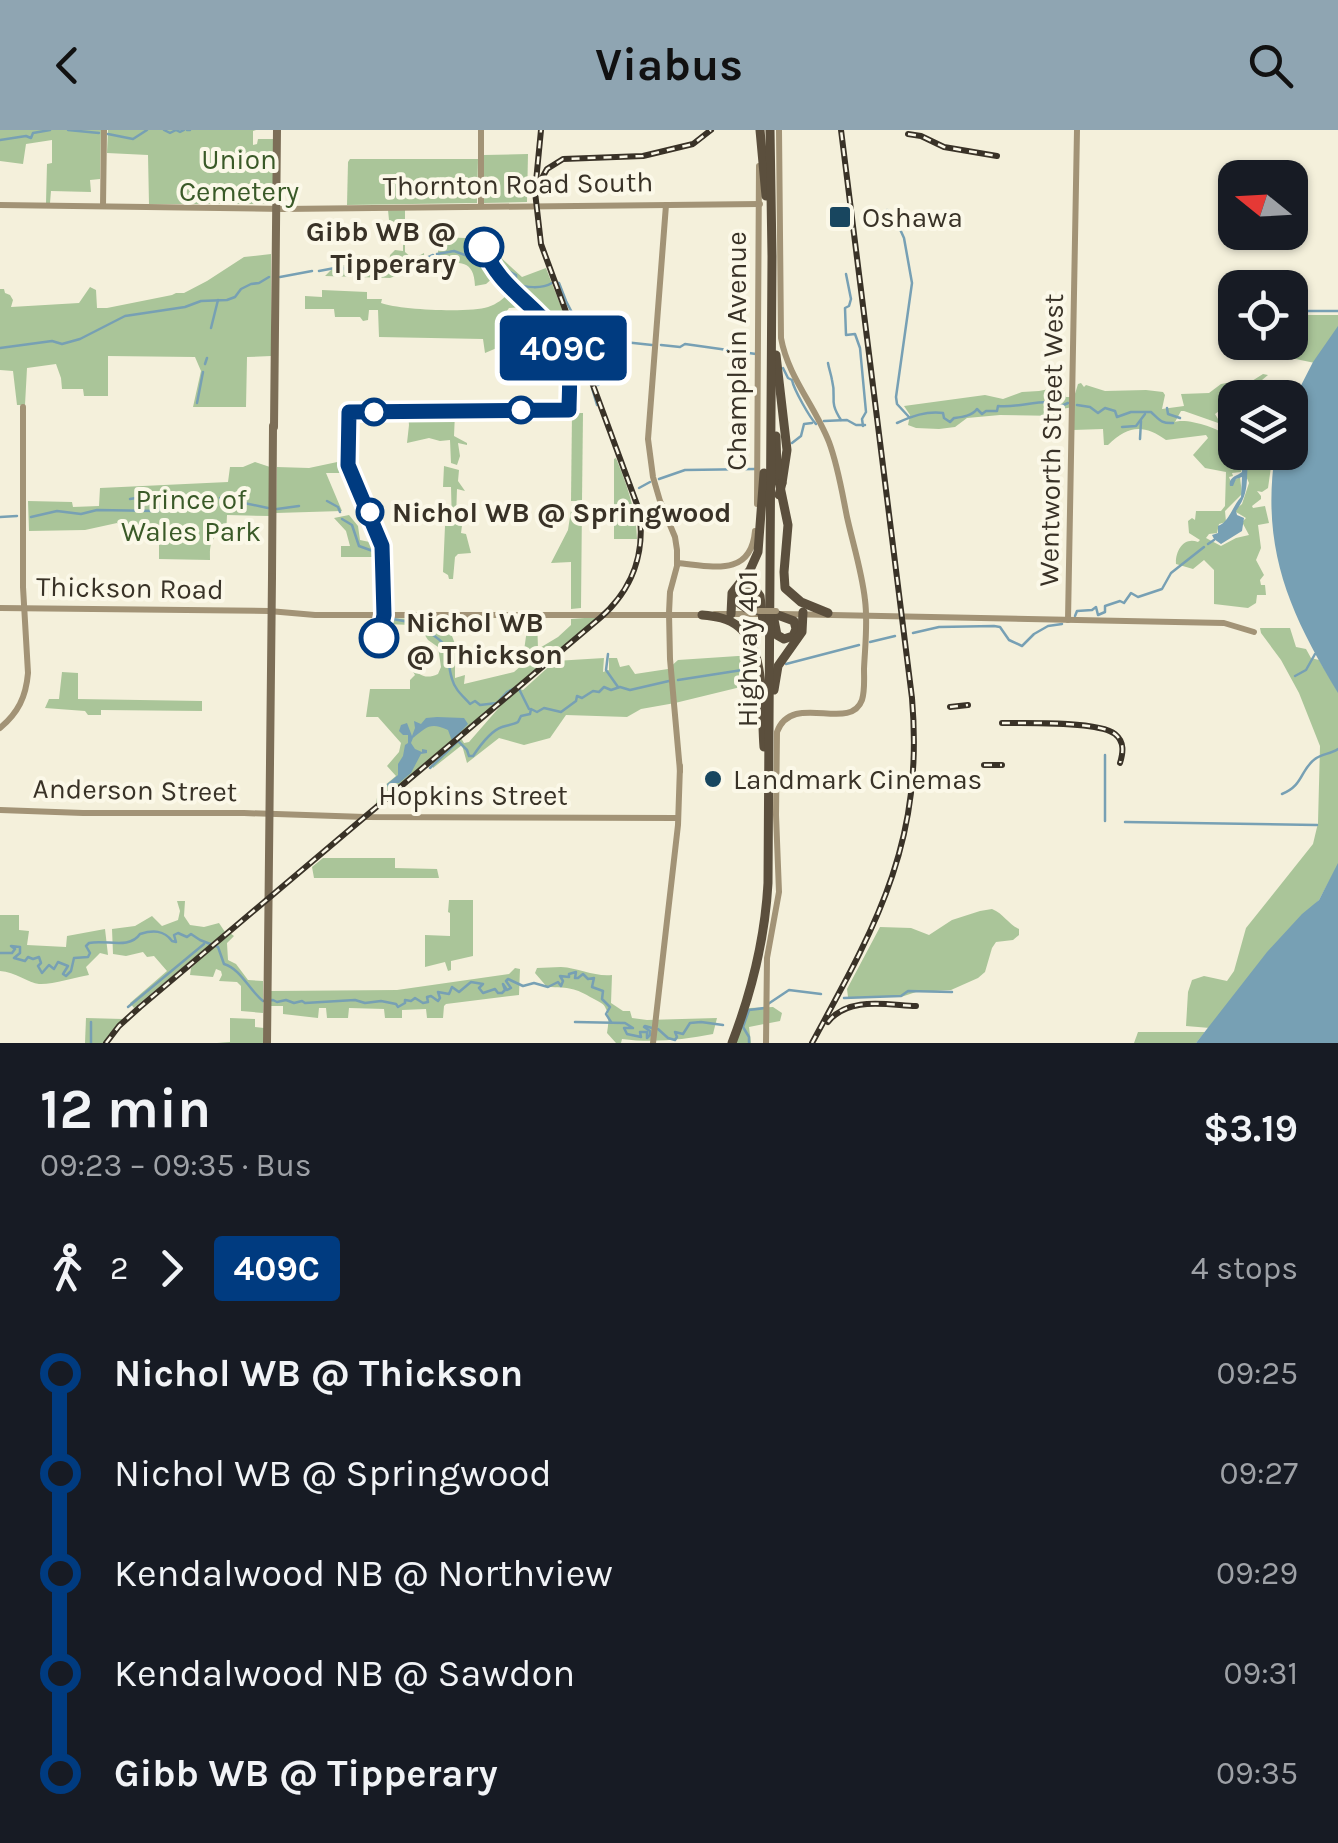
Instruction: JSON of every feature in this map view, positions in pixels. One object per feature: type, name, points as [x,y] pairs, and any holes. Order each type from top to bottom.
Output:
[{"type":"highway","name":"Highway 401","points":[[767,130],[771,277],[767,752]]},
{"type":"highway","points":[[763,201],[767,130]]},
{"type":"highway","name":"Highway 401","points":[[729,1043],[754,979],[768,883],[763,201],[769,159]]},
{"type":"highway","points":[[770,593],[774,524],[787,450],[771,277]]},
{"type":"highway","points":[[771,368],[778,472],[787,514],[785,588],[800,602],[828,613]]},
{"type":"highway","points":[[731,613],[732,593],[758,552],[765,456]]},
{"type":"highway","points":[[776,612],[794,621],[796,633],[791,638],[777,635],[774,623],[775,594],[787,544]]},
{"type":"highway","points":[[759,612],[738,603],[738,592],[744,586],[753,586],[759,592],[764,630]]},
{"type":"highway","points":[[767,752],[776,674],[783,656],[802,632],[803,613]]},
{"type":"highway","points":[[702,614],[732,622],[752,644],[759,671],[767,752]]},
{"type":"main road","points":[[103,206],[104,130]]},
{"type":"main road","points":[[267,1043],[277,130]]},
{"type":"main road","points":[[480,206],[481,130]]},
{"type":"main road","points":[[766,1043],[767,958],[778,892],[777,732],[787,717],[798,713],[842,713],[857,708],[863,691],[865,652],[862,583],[834,463],[819,420],[788,365],[782,345],[767,130]]},
{"type":"main road","name":"Wentworth Street West","points":[[1068,620],[1077,130]]},
{"type":"main road","name":"Thornton Road South","points":[[0,205],[276,209],[763,201]]},
{"type":"main road","name":"Champlain Avenue","points":[[679,563],[732,566],[750,553],[755,539],[763,201]]},
{"type":"main road","points":[[653,1043],[680,771],[671,614],[679,563],[678,538],[659,496],[648,434],[666,205]]},
{"type":"main road","points":[[0,728],[20,708],[27,687],[23,408]]},
{"type":"main road","points":[[834,463],[864,616]]},
{"type":"main road","points":[[856,571],[862,583]]},
{"type":"main road","name":"Thickson Road","points":[[0,608],[300,614],[731,613]]},
{"type":"main road","points":[[877,616],[869,621],[864,616],[860,610],[852,615],[860,620],[864,616],[877,616],[1224,623],[1254,632]]},
{"type":"main road","name":"Thickson Road","points":[[803,613],[852,615]]},
{"type":"main road","name":"Thickson Road","points":[[671,614],[852,615]]},
{"type":"main road","points":[[676,829],[678,805]]},
{"type":"main road","name":"Anderson Street","points":[[0,810],[211,813],[269,818]]},
{"type":"main road","points":[[207,822],[211,813]]},
{"type":"main road","name":"Hopkins Street","points":[[269,818],[676,818]]},
{"type":"green space","points":[[0,130],[101,130],[100,179],[90,180],[91,192],[51,191],[50,203],[46,203],[52,140],[26,144],[23,164],[0,161]]},
{"type":"green space","name":"Union Cemetery","points":[[108,130],[256,130],[253,145],[258,139],[275,139],[273,204],[149,204],[148,155],[107,153]]},
{"type":"green space","points":[[528,154],[527,202],[484,203],[484,155]]},
{"type":"green space","points":[[350,159],[478,159],[477,203],[347,205]]},
{"type":"green space","points":[[388,210],[405,210],[405,252],[413,259],[424,253],[425,272],[409,271],[390,278],[325,276],[336,265],[389,265],[395,250],[403,251],[403,233],[397,223],[389,220]]},
{"type":"green space","points":[[438,237],[478,241],[494,277],[475,286],[469,267],[438,262]]},
{"type":"green space","points":[[497,246],[498,255],[522,277],[546,268],[579,353],[569,354],[550,326],[504,277],[487,248]]},
{"type":"green space","points":[[271,254],[271,356],[247,357],[246,407],[193,407],[201,371],[195,357],[108,356],[108,396],[84,396],[83,389],[62,389],[56,364],[27,368],[25,405],[17,405],[13,371],[0,370],[0,289],[10,295],[11,307],[79,303],[90,287],[96,290],[97,308],[107,308],[184,293],[244,257]]},
{"type":"green space","points":[[322,290],[367,292],[367,299],[382,299],[381,303],[390,305],[451,310],[488,307],[509,293],[524,307],[509,308],[502,318],[502,324],[512,325],[502,327],[504,345],[485,353],[483,339],[379,337],[378,310],[369,310],[368,320],[363,321],[360,317],[335,317],[334,309],[305,309],[305,296],[322,297]]},
{"type":"green space","points":[[1308,315],[1338,315],[1338,328],[1315,363],[1300,360],[1308,360]]},
{"type":"green space","points":[[1081,383],[1105,391],[1163,392],[1162,409],[1184,406],[1181,394],[1209,393],[1218,386],[1218,423],[1184,411],[1175,422],[1187,421],[1218,430],[1218,470],[1242,470],[1229,477],[1231,482],[1240,477],[1242,494],[1225,511],[1226,522],[1219,524],[1217,533],[1206,538],[1221,546],[1249,535],[1242,522],[1246,518],[1236,512],[1249,483],[1247,470],[1271,470],[1268,488],[1257,491],[1261,499],[1252,506],[1265,506],[1269,523],[1258,525],[1261,548],[1256,560],[1264,575],[1260,580],[1266,595],[1257,595],[1256,603],[1248,608],[1214,604],[1214,570],[1204,560],[1193,569],[1176,564],[1181,546],[1200,540],[1189,533],[1188,521],[1195,520],[1196,511],[1221,511],[1225,506],[1226,472],[1205,468],[1193,455],[1208,438],[1206,435],[1166,440],[1136,429],[1104,445],[1103,429],[1073,430],[1073,407],[1062,409],[1060,416],[1000,415],[967,418],[955,427],[916,428],[908,425],[910,415],[904,406],[985,395],[1003,399],[1059,387],[1058,391],[1065,392],[1066,397],[1074,397]]},
{"type":"green space","points":[[455,413],[454,436],[467,443],[458,443],[457,465],[451,463],[450,440],[429,438],[407,443],[408,414]]},
{"type":"green space","points":[[572,413],[583,413],[582,501],[571,501]]},
{"type":"green space","points":[[343,456],[348,473],[326,473],[342,511],[276,513],[277,467],[309,468],[342,461]]},
{"type":"green space","points":[[616,458],[630,498],[637,539],[614,539]]},
{"type":"green space","name":"Prince of Wales Park","points":[[255,462],[270,467],[270,516],[227,515],[226,536],[214,539],[210,560],[159,559],[159,525],[139,525],[125,531],[117,523],[85,530],[29,531],[28,501],[99,506],[100,488],[228,482],[230,467]]},
{"type":"green space","points":[[444,466],[459,470],[458,481],[465,491],[457,489],[456,518],[463,518],[461,533],[466,534],[471,553],[455,557],[453,579],[443,572],[445,526],[452,525],[451,487],[443,487]]},
{"type":"green space","points":[[572,504],[582,504],[581,608],[571,609],[571,562],[551,563],[568,530]]},
{"type":"green space","points":[[349,515],[358,526],[360,540],[379,544],[380,557],[341,557],[341,546],[350,546],[346,531],[334,518]]},
{"type":"green space","points":[[537,617],[538,649],[558,637],[571,625],[571,619],[598,617],[376,804],[378,791],[396,776],[387,766],[401,743],[378,717],[366,717],[370,689],[410,689],[410,680],[415,675],[409,665],[426,676],[438,674],[441,667],[438,647],[421,629],[386,624],[387,618],[446,620],[455,644],[455,678],[465,675],[464,684],[514,672],[522,665],[528,622],[525,618]]},
{"type":"green space","points":[[1260,628],[1290,628],[1296,647],[1306,649],[1311,658],[1319,660],[1338,692],[1338,865],[1319,900],[1210,1028],[1186,1026],[1192,980],[1204,976],[1227,981],[1234,971],[1246,928],[1313,844],[1318,823],[1320,746],[1299,693]]},
{"type":"green space","points":[[752,656],[753,684],[641,709],[627,717],[566,715],[550,738],[524,745],[499,738],[467,763],[462,745],[433,768],[433,762],[461,738],[464,743],[469,742],[503,703],[555,661],[604,658],[603,672],[609,670],[609,658],[617,658],[620,667],[629,665],[635,674],[668,669],[678,660]]},
{"type":"green space","points":[[62,672],[78,673],[78,699],[202,701],[202,711],[101,710],[101,715],[88,715],[85,711],[45,708],[49,699],[59,699]]},
{"type":"green space","points":[[323,858],[395,858],[395,868],[437,869],[439,878],[314,878],[312,867]]},
{"type":"green space","points":[[449,900],[473,900],[473,956],[451,961],[448,971],[445,962],[425,967],[425,935],[450,936]]},
{"type":"green space","points":[[177,901],[185,901],[184,916],[190,925],[219,923],[225,932],[134,1008],[130,1003],[167,971],[154,956],[147,957],[143,952],[113,954],[112,929],[135,926],[152,916],[162,926],[178,920]]},
{"type":"green space","points":[[992,909],[1019,929],[1019,935],[1013,940],[996,942],[985,972],[978,978],[951,990],[901,997],[848,997],[847,989],[880,927],[911,928],[929,935],[952,920]]},
{"type":"green space","points":[[0,915],[19,915],[19,930],[29,931],[27,945],[66,947],[67,936],[105,929],[108,955],[100,953],[86,967],[89,975],[50,983],[39,984],[0,971]]},
{"type":"green space","points":[[230,933],[234,936],[227,943],[228,960],[248,980],[263,981],[263,1013],[241,1011],[241,986],[237,982],[219,981],[221,971],[216,969],[213,977],[190,975],[191,968]]},
{"type":"green space","points":[[561,967],[612,975],[611,1003],[630,1011],[632,1018],[717,1018],[713,1034],[668,1040],[622,1039],[616,1043],[607,1033],[608,1014],[603,1004],[576,990],[547,987],[535,973],[537,968]]},
{"type":"green space","points":[[520,969],[519,995],[446,1004],[443,1018],[427,1018],[426,1009],[402,1010],[402,1018],[385,1018],[384,1009],[349,1008],[348,1018],[327,1018],[326,1008],[319,1008],[318,1018],[283,1014],[283,1006],[271,1006],[271,991],[397,990],[509,974]]},
{"type":"green space","points":[[773,1007],[782,1013],[780,1021],[749,1027],[751,1043],[733,1043],[749,1008]]},
{"type":"green space","points":[[86,1018],[123,1019],[103,1043],[85,1043]]},
{"type":"green space","points":[[230,1018],[255,1019],[255,1027],[264,1028],[263,1043],[217,1043],[230,1042]]},
{"type":"green space","points":[[1138,1032],[1205,1032],[1196,1043],[1134,1043]]},
{"type":"water","points":[[1338,326],[1338,693],[1293,607],[1276,550],[1272,520],[1274,470],[1308,470],[1308,380],[1304,380]]},
{"type":"water","points":[[1248,470],[1246,489],[1236,511],[1244,518],[1242,531],[1221,544],[1212,535],[1218,533],[1218,526],[1241,497],[1242,477],[1233,486],[1230,483]]},
{"type":"water","points":[[426,718],[464,718],[468,724],[452,741],[448,730],[437,726],[413,738],[415,749],[427,753],[421,754],[411,773],[388,788],[387,784],[398,775],[398,764],[408,743],[408,735],[399,731],[401,725],[407,723],[412,736],[414,721],[421,724]]},
{"type":"water","points":[[1338,863],[1338,1043],[1196,1043],[1267,952],[1319,900]]},
{"type":"waterway","points":[[0,140],[31,138],[33,133],[50,130]]},
{"type":"waterway","points":[[68,130],[99,133]]},
{"type":"waterway","points":[[108,134],[133,139],[147,130]]},
{"type":"waterway","points":[[164,130],[184,130]]},
{"type":"waterway","points":[[887,210],[904,238],[912,283],[896,397],[909,417]]},
{"type":"waterway","points":[[437,254],[454,251],[484,262]]},
{"type":"waterway","points":[[319,271],[340,267],[355,273],[365,269],[396,271],[433,255]]},
{"type":"waterway","points":[[496,265],[516,275],[520,285],[539,287],[552,283]]},
{"type":"waterway","points":[[280,277],[312,271]]},
{"type":"waterway","points":[[846,274],[851,299],[845,308],[846,335],[855,334],[860,348],[866,412],[863,426]]},
{"type":"waterway","points":[[0,348],[52,341],[62,344],[125,316],[201,301],[227,300],[269,277]]},
{"type":"waterway","points":[[555,282],[559,283],[581,330],[615,341],[652,345]]},
{"type":"waterway","points":[[211,328],[218,300]]},
{"type":"waterway","points":[[1308,311],[1338,311]]},
{"type":"waterway","points":[[598,385],[611,376],[625,342]]},
{"type":"waterway","points":[[661,345],[685,344],[756,354]]},
{"type":"waterway","points":[[205,364],[207,358]]},
{"type":"waterway","points":[[828,363],[834,404],[841,420]]},
{"type":"waterway","points":[[783,368],[816,424]]},
{"type":"waterway","points":[[197,403],[203,372]]},
{"type":"waterway","points":[[592,388],[597,405]]},
{"type":"waterway","points":[[897,423],[931,413],[943,413],[950,422],[977,409],[982,414],[997,411],[998,406],[1048,402],[1057,408],[1068,403]]},
{"type":"waterway","points":[[1077,405],[1098,413],[1105,408],[1115,411],[1117,417],[1151,412],[1163,422],[1173,423]]},
{"type":"waterway","points":[[1167,408],[1168,414],[1180,418]]},
{"type":"waterway","points":[[1122,427],[1136,426],[1145,414]]},
{"type":"waterway","points":[[824,421],[847,420],[865,425]]},
{"type":"waterway","points":[[1140,439],[1141,421]]},
{"type":"waterway","points":[[792,443],[801,436],[804,424],[812,423]]},
{"type":"waterway","points":[[659,479],[685,470],[755,469]]},
{"type":"waterway","points":[[639,488],[650,482]]},
{"type":"waterway","points":[[31,517],[57,511],[158,511],[169,494],[188,498]]},
{"type":"waterway","points":[[130,499],[148,496]]},
{"type":"waterway","points":[[220,498],[268,508]]},
{"type":"waterway","points":[[327,501],[340,512]]},
{"type":"waterway","points":[[277,509],[299,506]]},
{"type":"waterway","points":[[0,517],[17,516]]},
{"type":"waterway","points":[[342,519],[352,525],[359,546],[381,554],[380,590]]},
{"type":"waterway","points":[[1208,544],[1214,540]]},
{"type":"waterway","points":[[1075,616],[1077,611],[1096,607],[1098,615],[1105,612],[1105,606],[1124,603],[1131,593],[1138,597],[1162,589],[1171,573],[1204,547]]},
{"type":"waterway","points":[[393,619],[425,621],[428,632],[446,648],[453,683],[470,704],[497,703],[517,687]]},
{"type":"waterway","points":[[913,633],[939,627],[994,626],[1022,646],[1048,626],[1062,624]]},
{"type":"waterway","points":[[870,642],[895,636]]},
{"type":"waterway","points":[[786,664],[859,645]]},
{"type":"waterway","points":[[608,654],[606,670],[618,687]]},
{"type":"waterway","points":[[1295,676],[1306,670],[1315,654]]},
{"type":"waterway","points":[[678,680],[755,668]]},
{"type":"waterway","points":[[430,768],[458,741],[473,756],[493,732],[518,722],[531,709],[561,712],[577,696],[582,698],[604,687],[630,690],[669,681]]},
{"type":"waterway","points":[[519,689],[529,709]]},
{"type":"waterway","points":[[1282,794],[1294,786],[1315,759],[1338,749]]},
{"type":"waterway","points":[[1105,755],[1105,821]]},
{"type":"waterway","points":[[1125,822],[1317,825]]},
{"type":"waterway","points":[[0,953],[12,953],[15,949],[11,946],[20,947],[14,958],[25,961],[28,957],[39,957],[42,973],[49,965],[54,969],[58,962],[68,966],[63,974],[66,976],[74,958],[88,957],[89,943],[130,942],[140,934],[154,932],[176,942],[174,935],[191,934],[218,947],[224,964],[235,970],[263,1001],[381,1001],[398,1007],[415,998],[423,1003],[431,996],[438,1001],[438,992],[449,994],[452,987],[459,992],[471,982],[483,984],[479,988],[483,993],[495,989],[502,993],[503,984],[507,990],[511,988],[508,979],[523,986],[534,983],[548,987],[558,982],[561,986],[560,976],[569,977],[576,972],[575,978],[583,974],[594,978],[592,987],[603,991],[611,1022]]},
{"type":"waterway","points":[[128,1007],[204,944]]},
{"type":"waterway","points":[[768,1004],[789,990],[821,994]]},
{"type":"waterway","points":[[844,998],[901,996],[908,991],[952,992]]},
{"type":"waterway","points":[[749,1043],[743,1027],[749,1010],[765,1008]]},
{"type":"waterway","points":[[91,1022],[91,1043]]},
{"type":"waterway","points":[[575,1022],[625,1023],[633,1028],[624,1028],[627,1034],[641,1037],[640,1032],[647,1032],[647,1038],[650,1031],[644,1027],[652,1028]]},
{"type":"waterway","points":[[658,1029],[675,1040],[675,1032],[683,1034],[690,1023],[723,1025]]},
{"type":"railway","points":[[106,1043],[140,1007],[600,618],[628,583],[638,556],[639,510],[541,244],[535,192],[541,130]]},
{"type":"railway","points":[[537,187],[547,169],[563,159],[643,156],[693,144],[711,130]]},
{"type":"railway","points":[[812,1043],[857,958],[891,879],[911,795],[914,749],[912,698],[841,130]]},
{"type":"railway","points":[[908,134],[944,147],[997,156]]},
{"type":"railway","points":[[950,707],[968,705]]},
{"type":"railway","points":[[1002,723],[1106,730],[1120,740],[1120,763]]},
{"type":"railway","points":[[984,765],[1002,765]]},
{"type":"railway","points":[[828,1022],[857,1005],[916,1006]]},
{"type":"bus line","name":"409C","points":[[379,638],[384,622],[381,538],[348,465],[349,412],[569,410],[568,362],[557,336],[501,280],[484,247]]},
{"type":"place","name":"Oshawa","points":[[840,217]]},
{"type":"place","name":"Gibb WB @ Tipperary","points":[[484,247]]},
{"type":"place","name":"Nichol WB @ Springwood","points":[[370,512]]},
{"type":"place","name":"Nichol WB @ Thickson","points":[[379,638]]},
{"type":"place","name":"Landmark Cinemas","points":[[713,779]]}]
